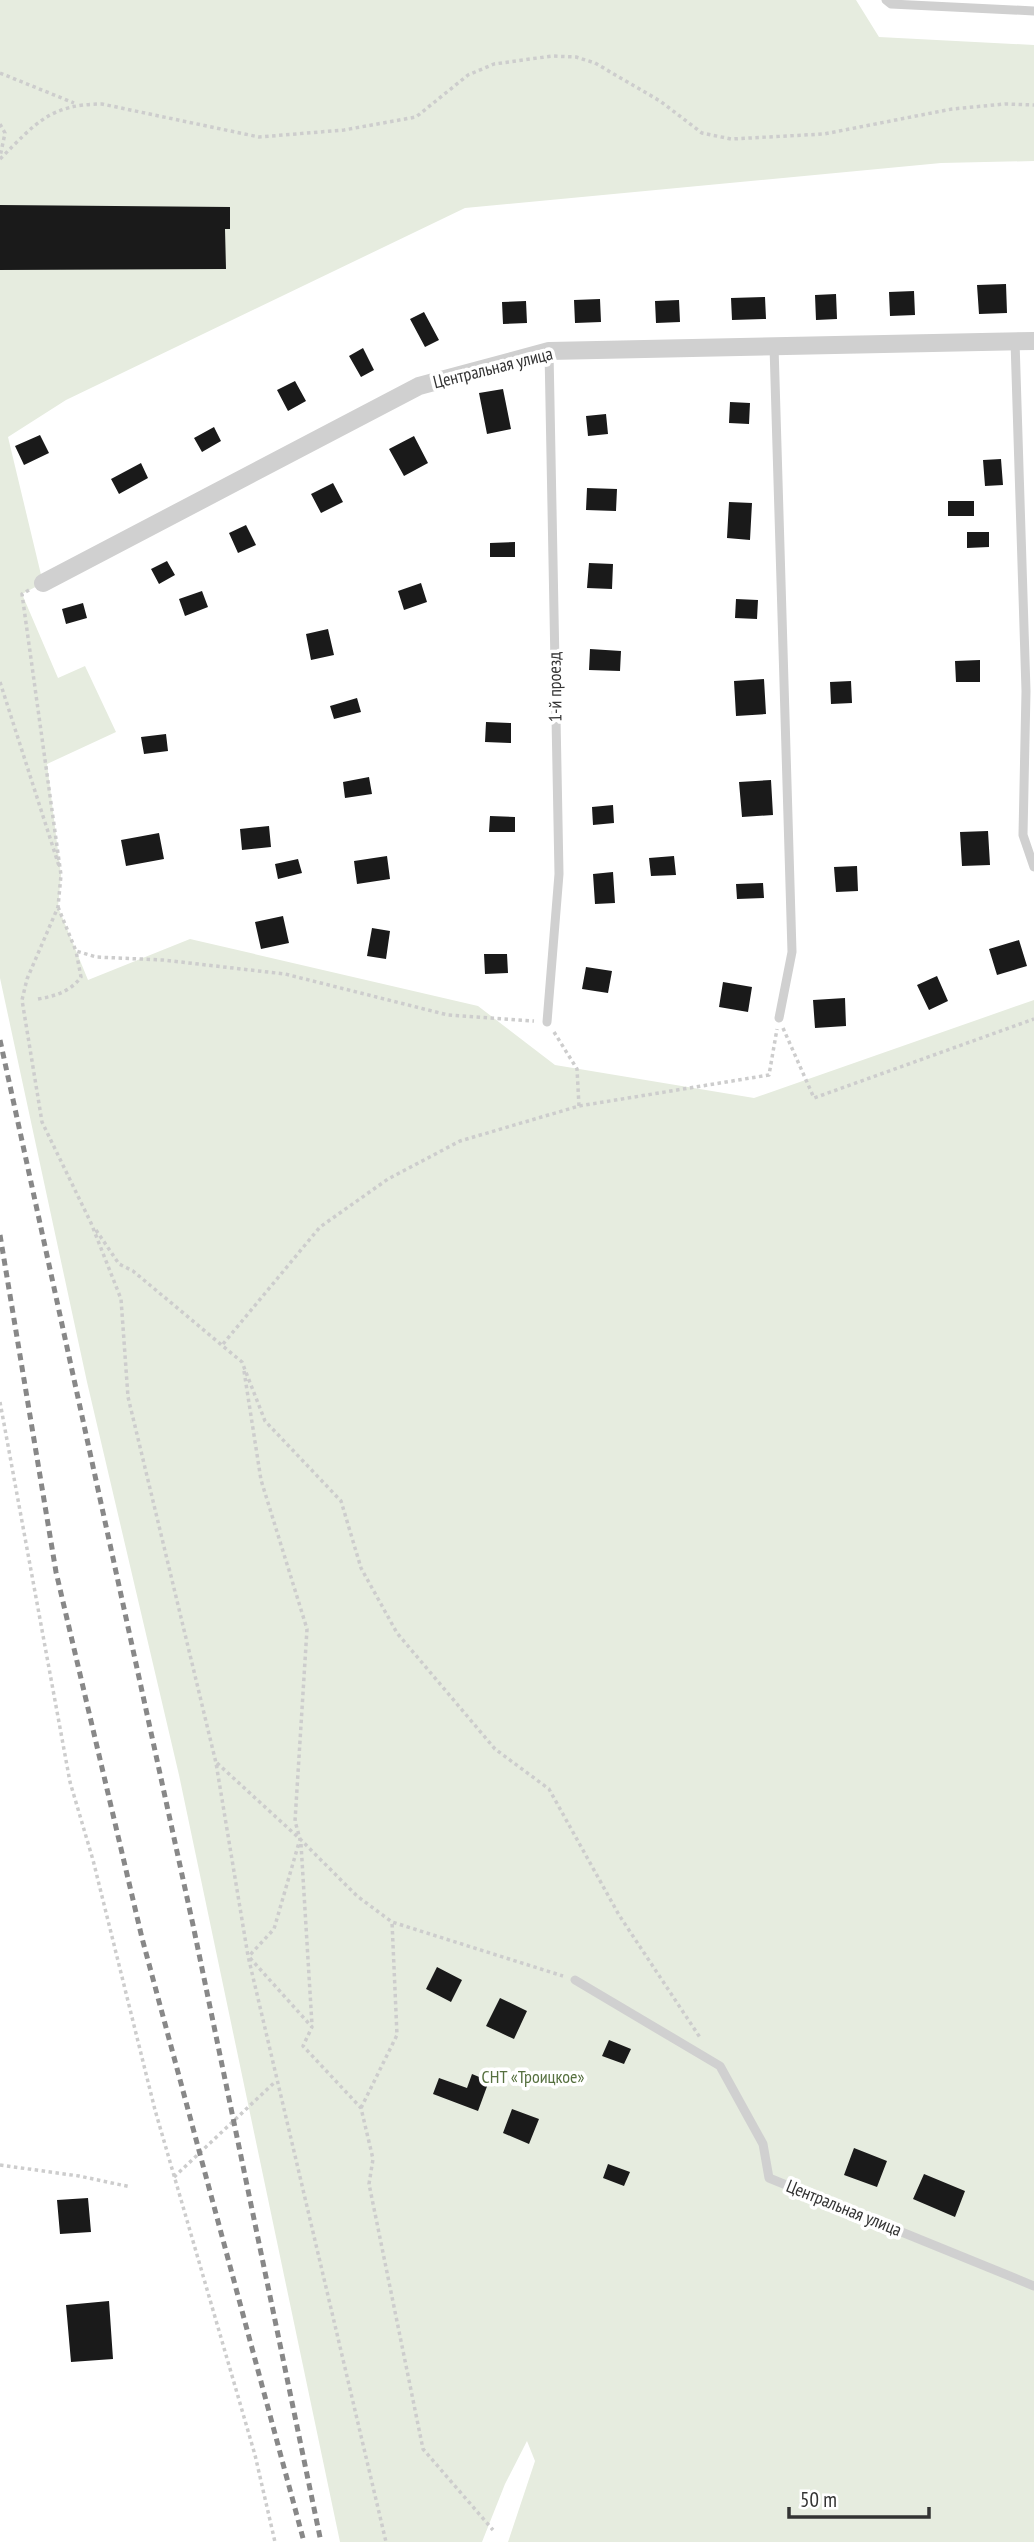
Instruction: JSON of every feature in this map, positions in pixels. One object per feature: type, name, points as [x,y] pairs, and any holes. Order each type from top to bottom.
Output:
[{"type":"street","name":"Центральная улица","points":[[43,583],[419,386],[549,351],[1034,341]]},
{"type":"lane","points":[[886,0],[891,4],[1034,11]]},
{"type":"lane","points":[[1016,341],[1026,691],[1023,835],[1034,867]]},
{"type":"lane","points":[[774,346],[792,952],[779,1018]]},
{"type":"lane","name":"1-й проезд","points":[[547,1022],[559,874],[549,351]]},
{"type":"lane","points":[[575,1980],[720,2066]]},
{"type":"lane","name":"Центральная улица","points":[[720,2066],[763,2144],[769,2178],[1034,2286]]},
{"type":"path","points":[[0,158],[56,110],[76,104],[102,104],[260,137],[344,130],[416,117],[468,75],[494,64],[552,57],[576,57],[595,63],[660,101],[702,133],[731,139],[824,134],[951,108],[1034,105]]},
{"type":"path","points":[[0,73],[76,104]]},
{"type":"path","points":[[0,124],[5,133],[0,158]]},
{"type":"path","points":[[43,583],[22,594],[61,875],[58,907],[27,979],[22,1000],[42,1122],[91,1223],[121,1299],[128,1397],[216,1763],[248,1956],[276,2081],[386,2542]]},
{"type":"path","points":[[0,682],[61,875]]},
{"type":"path","points":[[38,999],[57,996],[81,977],[76,951],[58,907]]},
{"type":"path","points":[[76,951],[96,957],[163,960],[285,974],[447,1015],[547,1022],[577,1069],[579,1106]]},
{"type":"path","points":[[779,1018],[814,1098],[1034,1019]]},
{"type":"path","points":[[223,1344],[320,1227],[388,1179],[460,1141],[579,1106],[769,1075],[779,1018]]},
{"type":"path","points":[[91,1223],[119,1264],[133,1271],[242,1362],[265,1421],[341,1501],[361,1568],[397,1633],[495,1749],[549,1789],[619,1915],[720,2066]]},
{"type":"path","points":[[242,1362],[261,1479],[307,1629],[295,1821],[300,1839],[313,2027],[303,2046],[361,2108],[373,2159],[369,2183],[423,2449],[493,2530]]},
{"type":"path","points":[[0,1402],[70,1782],[93,1860],[174,2177],[255,2455],[275,2542]]},
{"type":"path","points":[[216,1763],[300,1839],[357,1896],[392,1922],[575,1980]]},
{"type":"path","points":[[248,1956],[274,1929],[300,1839]]},
{"type":"path","points":[[361,2108],[397,2035],[392,1922]]},
{"type":"path","points":[[248,1956],[313,2027]]},
{"type":"path","points":[[174,2177],[276,2081]]},
{"type":"path","points":[[0,2165],[79,2176],[131,2187]]},
{"type":"green space","name":"СНТ «Троицкое»","points":[[0,0],[856,0],[879,37],[1034,45],[1034,161],[941,163],[465,208],[66,400],[8,437],[43,583],[22,594],[58,678],[85,666],[116,732],[47,764],[61,875],[58,907],[88,980],[190,939],[478,1006],[555,1065],[754,1098],[1034,1000],[1034,2542],[508,2542],[535,2461],[527,2441],[505,2484],[482,2542],[340,2542],[179,1775],[87,1382],[0,978]]},
{"type":"building","points":[[0,205],[230,207],[230,229],[225,229],[226,269],[0,270]]},
{"type":"building","points":[[1006,284],[1007,313],[979,314],[977,285]]},
{"type":"building","points":[[914,291],[915,315],[890,316],[889,292]]},
{"type":"building","points":[[836,294],[837,319],[816,320],[815,295]]},
{"type":"building","points":[[765,297],[766,319],[732,320],[731,298]]},
{"type":"building","points":[[600,299],[601,322],[575,323],[574,300]]},
{"type":"building","points":[[679,300],[680,322],[656,323],[655,301]]},
{"type":"building","points":[[526,301],[527,323],[503,324],[502,302]]},
{"type":"building","points":[[424,312],[439,340],[425,347],[410,319]]},
{"type":"building","points":[[363,348],[374,370],[361,377],[349,356]]},
{"type":"building","points":[[295,381],[306,401],[288,411],[277,390]]},
{"type":"building","points":[[503,389],[511,429],[487,434],[479,393]]},
{"type":"building","points":[[730,402],[750,403],[749,424],[729,423]]},
{"type":"building","points":[[606,414],[608,434],[588,436],[586,416]]},
{"type":"building","points":[[214,427],[221,441],[202,452],[194,438]]},
{"type":"building","points":[[40,435],[49,453],[24,465],[15,446]]},
{"type":"building","points":[[414,436],[428,463],[404,476],[389,449]]},
{"type":"building","points":[[1001,459],[1003,485],[985,486],[983,460]]},
{"type":"building","points":[[141,463],[148,478],[119,494],[111,479]]},
{"type":"building","points":[[333,483],[343,502],[321,513],[311,494]]},
{"type":"building","points":[[587,488],[617,489],[616,511],[586,510]]},
{"type":"building","points":[[948,501],[974,501],[974,516],[948,516]]},
{"type":"building","points":[[729,502],[752,503],[750,540],[727,538]]},
{"type":"building","points":[[246,525],[256,545],[238,553],[229,533]]},
{"type":"building","points":[[967,532],[989,532],[989,547],[967,548]]},
{"type":"building","points":[[515,542],[515,557],[490,557],[490,543]]},
{"type":"building","points":[[167,561],[175,575],[159,584],[151,569]]},
{"type":"building","points":[[589,563],[613,564],[612,589],[587,588]]},
{"type":"building","points":[[421,583],[427,602],[404,610],[398,591]]},
{"type":"building","points":[[202,591],[208,607],[185,616],[179,599]]},
{"type":"building","points":[[736,599],[758,600],[757,619],[735,618]]},
{"type":"building","points":[[83,603],[87,618],[66,624],[62,609]]},
{"type":"building","points":[[328,629],[334,655],[311,660],[306,634]]},
{"type":"building","points":[[590,649],[621,651],[620,671],[589,670]]},
{"type":"building","points":[[980,660],[980,682],[956,682],[955,661]]},
{"type":"building","points":[[764,679],[766,714],[736,716],[734,681]]},
{"type":"building","points":[[851,681],[852,703],[831,704],[830,682]]},
{"type":"building","points":[[357,698],[361,712],[334,719],[330,706]]},
{"type":"building","points":[[486,722],[511,723],[511,743],[485,742]]},
{"type":"building","points":[[166,734],[168,751],[144,754],[141,737]]},
{"type":"building","points":[[369,777],[372,794],[345,798],[343,782]]},
{"type":"building","points":[[771,780],[773,815],[742,817],[739,782]]},
{"type":"building","points":[[613,805],[614,823],[593,825],[592,807]]},
{"type":"building","points":[[490,816],[515,817],[515,832],[489,832]]},
{"type":"building","points":[[269,826],[271,847],[242,850],[240,829]]},
{"type":"building","points":[[988,831],[990,865],[962,866],[960,832]]},
{"type":"building","points":[[159,833],[164,859],[126,866],[121,840]]},
{"type":"building","points":[[387,856],[390,879],[357,884],[354,861]]},
{"type":"building","points":[[674,856],[676,875],[651,876],[649,858]]},
{"type":"building","points":[[298,859],[302,873],[278,879],[275,864]]},
{"type":"building","points":[[857,866],[858,891],[836,892],[834,867]]},
{"type":"building","points":[[613,872],[615,903],[595,904],[593,874]]},
{"type":"building","points":[[763,883],[764,898],[737,899],[736,884]]},
{"type":"building","points":[[283,916],[289,943],[261,949],[255,922]]},
{"type":"building","points":[[372,928],[390,931],[386,959],[367,956]]},
{"type":"building","points":[[1019,940],[1027,966],[997,975],[989,949]]},
{"type":"building","points":[[484,954],[507,954],[508,973],[485,974]]},
{"type":"building","points":[[586,967],[612,971],[608,993],[582,989]]},
{"type":"building","points":[[937,976],[948,1001],[929,1010],[917,985]]},
{"type":"building","points":[[723,982],[752,987],[748,1012],[719,1007]]},
{"type":"building","points":[[845,998],[846,1026],[815,1028],[813,1000]]},
{"type":"building","points":[[437,1967],[462,1980],[451,2002],[426,1989]]},
{"type":"building","points":[[500,1998],[527,2011],[514,2039],[486,2026]]},
{"type":"building","points":[[609,2040],[631,2049],[624,2064],[602,2056]]},
{"type":"building","points":[[472,2074],[489,2081],[478,2111],[433,2094],[439,2078],[467,2088]]},
{"type":"building","points":[[512,2109],[539,2119],[529,2144],[503,2133]]},
{"type":"building","points":[[854,2148],[887,2161],[877,2187],[844,2175]]},
{"type":"building","points":[[608,2164],[630,2172],[624,2186],[603,2178]]},
{"type":"building","points":[[924,2174],[965,2191],[955,2217],[913,2199]]},
{"type":"building","points":[[88,2198],[91,2232],[60,2234],[57,2200]]},
{"type":"building","points":[[109,2301],[113,2359],[71,2362],[66,2305]]},
{"type":"railway","points":[[0,1040],[193,1925],[321,2542]]},
{"type":"railway","points":[[0,1235],[56,1572],[142,1938],[304,2542]]}]
